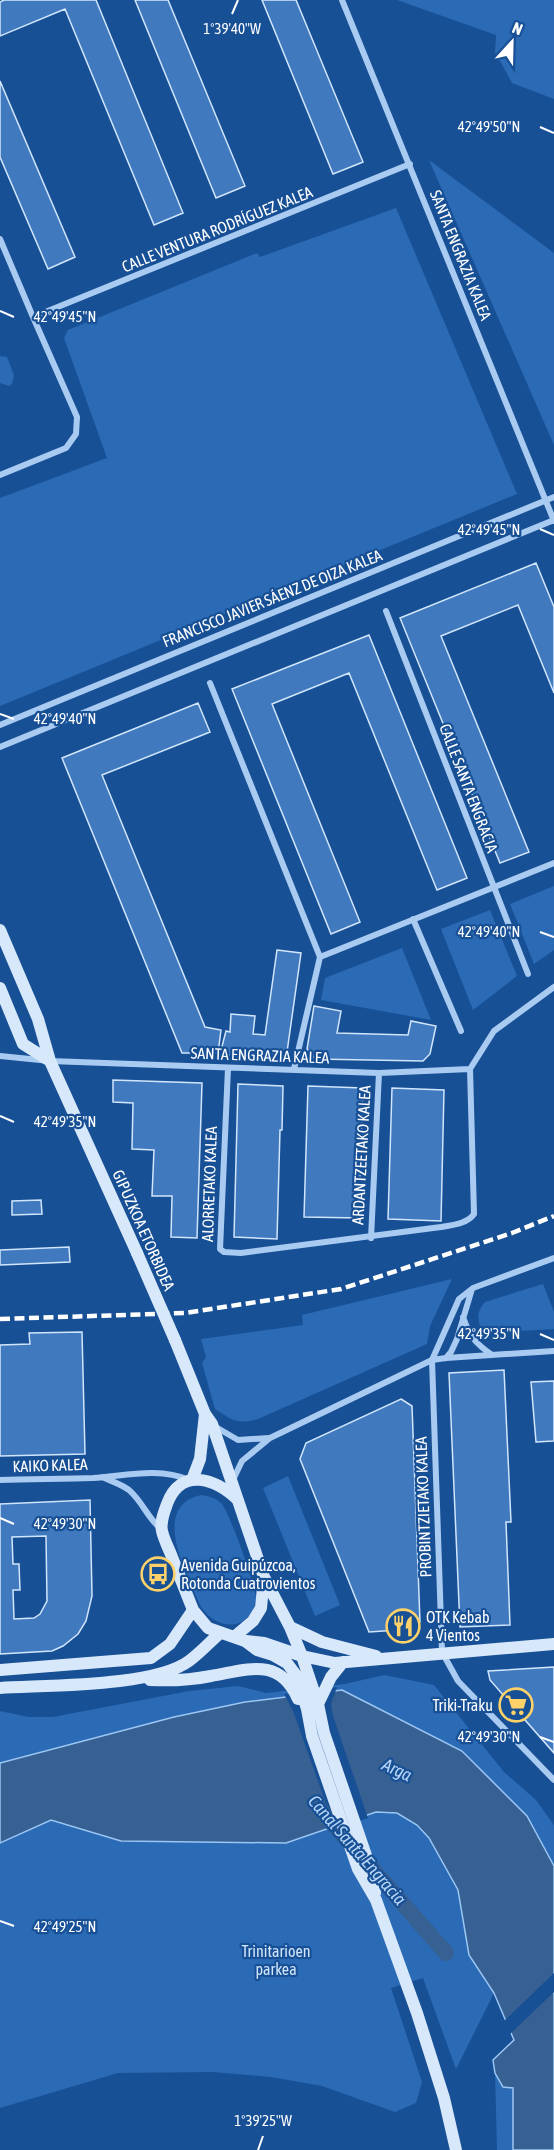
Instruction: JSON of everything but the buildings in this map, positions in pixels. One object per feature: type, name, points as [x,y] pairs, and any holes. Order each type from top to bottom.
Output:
[{"type":"main road","name":"GIPUZKOA ETORBIDEA","points":[[0,930],[38,1019],[50,1061],[175,1340],[205,1414],[212,1424],[264,1577]]},
{"type":"main road","points":[[0,987],[23,1044],[50,1061]]},
{"type":"main road","name":"GIPUZKOA ETORBIDEA","points":[[191,1480],[200,1459],[205,1414]]},
{"type":"main road","points":[[238,1500],[217,1485],[191,1480],[176,1489],[163,1513],[161,1530],[193,1610],[208,1628],[239,1639],[264,1642],[302,1656],[335,1663],[383,1657],[554,1644]]},
{"type":"main road","points":[[264,1577],[302,1656],[301,1672],[371,1870],[376,1900],[417,2013],[444,2098],[456,2150]]},
{"type":"main road","points":[[239,1639],[261,1608],[264,1577]]},
{"type":"main road","points":[[0,1670],[151,1658],[170,1644],[193,1610]]},
{"type":"main road","points":[[290,1627],[322,1642],[383,1657]]},
{"type":"main road","points":[[131,1680],[165,1673],[188,1662],[220,1633]]},
{"type":"main road","points":[[239,1639],[257,1650],[273,1655],[301,1672]]},
{"type":"main road","points":[[312,1707],[343,1662]]},
{"type":"main road","points":[[0,1688],[131,1680],[167,1681],[209,1677],[251,1668],[266,1669],[278,1675],[294,1690],[300,1702],[312,1707]]},
{"type":"street","name":"SANTA ENGRAZIA KALEA","points":[[342,0],[554,520]]},
{"type":"street","name":"CALLE VENTURA RODRÍGUEZ KALEA","points":[[33,317],[410,164]]},
{"type":"street","points":[[0,239],[77,417],[76,434],[66,448],[0,475]]},
{"type":"street","name":"FRANCISCO JAVIER SÁENZ DE OIZA KALEA","points":[[0,725],[554,497]]},
{"type":"street","name":"FRANCISCO JAVIER SÁENZ DE OIZA KALEA","points":[[0,747],[554,520]]},
{"type":"street","name":"CALLE SANTA ENGRACIA","points":[[386,611],[492,888],[528,974]]},
{"type":"street","points":[[210,683],[320,957],[294,1069]]},
{"type":"street","points":[[320,957],[554,863]]},
{"type":"street","points":[[413,919],[461,1031]]},
{"type":"street","points":[[470,1069],[494,1031],[554,987]]},
{"type":"street","name":"SANTA ENGRAZIA KALEA","points":[[0,1056],[50,1061],[379,1073],[470,1069]]},
{"type":"street","name":"ALORRETAKO KALEA","points":[[228,1068],[220,1250],[240,1253],[306,1245]]},
{"type":"street","name":"ARDANTZEETAKO KALEA","points":[[306,1245],[371,1238],[464,1222],[471,1218],[474,1214],[470,1069]]},
{"type":"street","name":"ARDANTZEETAKO KALEA","points":[[371,1238],[379,1073]]},
{"type":"street","points":[[432,1360],[459,1299],[473,1288],[554,1258]]},
{"type":"street","points":[[446,1358],[457,1339],[473,1288]]},
{"type":"street","points":[[463,1315],[469,1335],[492,1356]]},
{"type":"street","points":[[232,1483],[242,1461],[270,1438],[432,1360],[554,1351]]},
{"type":"street","name":"PROBINTZIETAKO KALEA","points":[[432,1360],[442,1652]]},
{"type":"street","points":[[212,1424],[238,1440],[270,1438]]},
{"type":"street","name":"KAIKO KALEA","points":[[0,1480],[173,1473],[191,1480]]},
{"type":"street","name":"KAIKO KALEA","points":[[102,1477],[129,1490],[150,1520],[161,1530]]},
{"type":"street","points":[[442,1652],[458,1681],[554,1780]]},
{"type":"green space","points":[[397,0],[554,0],[554,99],[512,83],[495,52],[496,35]]},
{"type":"green space","points":[[429,160],[554,253],[554,445]]},
{"type":"green space","points":[[396,208],[517,494],[0,706],[0,498],[107,458],[64,338],[68,330],[257,253],[260,257]]},
{"type":"green space","points":[[0,356],[7,357],[14,375],[12,384],[9,386],[0,383]]},
{"type":"green space","points":[[554,886],[554,950],[534,964],[510,904]]},
{"type":"green space","points":[[490,910],[517,976],[473,1010],[441,929]]},
{"type":"green space","points":[[402,948],[431,1020],[321,1000],[325,978]]},
{"type":"green space","points":[[452,1279],[430,1326],[427,1344],[258,1419],[245,1422],[235,1420],[215,1409],[202,1363],[206,1357],[201,1339],[303,1325],[302,1315]]},
{"type":"green space","points":[[543,1284],[554,1312],[554,1329],[488,1333],[481,1329],[479,1315],[485,1302]]},
{"type":"green space","points":[[288,1476],[340,1605],[315,1616],[263,1488]]},
{"type":"green space","points":[[201,1495],[222,1504],[237,1536],[252,1582],[256,1600],[253,1610],[240,1623],[224,1624],[208,1615],[201,1607],[182,1562],[175,1528],[177,1513],[185,1502]]},
{"type":"green space","points":[[384,1675],[434,1685],[504,1772],[536,1800],[554,1825],[554,1866],[527,1816],[342,1690],[245,1702],[174,1717],[0,1763],[0,1711],[29,1717],[53,1717],[189,1691],[238,1686],[266,1693],[345,1684]]},
{"type":"green space","name":"Trinitarioen parkea","points":[[376,1812],[397,1813],[417,1825],[429,1838],[458,1890],[469,1955],[494,1993],[456,2069],[423,1978],[391,1988],[422,2082],[416,2103],[395,2112],[322,2086],[271,2077],[212,2072],[118,2073],[0,2108],[0,1843],[51,1820],[121,1841],[334,1826]]},
{"type":"green space","points":[[495,2073],[503,2087],[513,2087],[513,2150],[497,2150]]},
{"type":"water","name":"Arga","points":[[342,1690],[462,1751],[527,1816],[554,1866],[554,2150],[513,2150],[513,2088],[503,2087],[495,2073],[493,2060],[514,2040],[494,1993],[469,1955],[458,1890],[429,1838],[417,1825],[397,1813],[376,1812],[286,1843],[121,1841],[51,1820],[0,1843],[0,1763],[174,1717],[245,1702]]},
{"type":"pier","points":[[337,1687],[331,1704],[333,1716],[368,1818],[335,1829],[293,1711],[284,1694]]},
{"type":"pier","points":[[554,1973],[554,1992],[509,2035],[503,2022]]},
{"type":"waterway","name":"Canal Santa Engracia","points":[[320,1809],[446,1953]]},
{"type":"railway","points":[[0,1319],[185,1313],[341,1289],[512,1233],[554,1216]]},
{"type":"place","name":"Avenida Guipúzcoa, Rotonda Cuatrovientos","points":[[158,1574]]},
{"type":"place","name":"OTK Kebab 4 Vientos","points":[[403,1626]]},
{"type":"place","name":"Triki-Traku","points":[[516,1705]]}]
